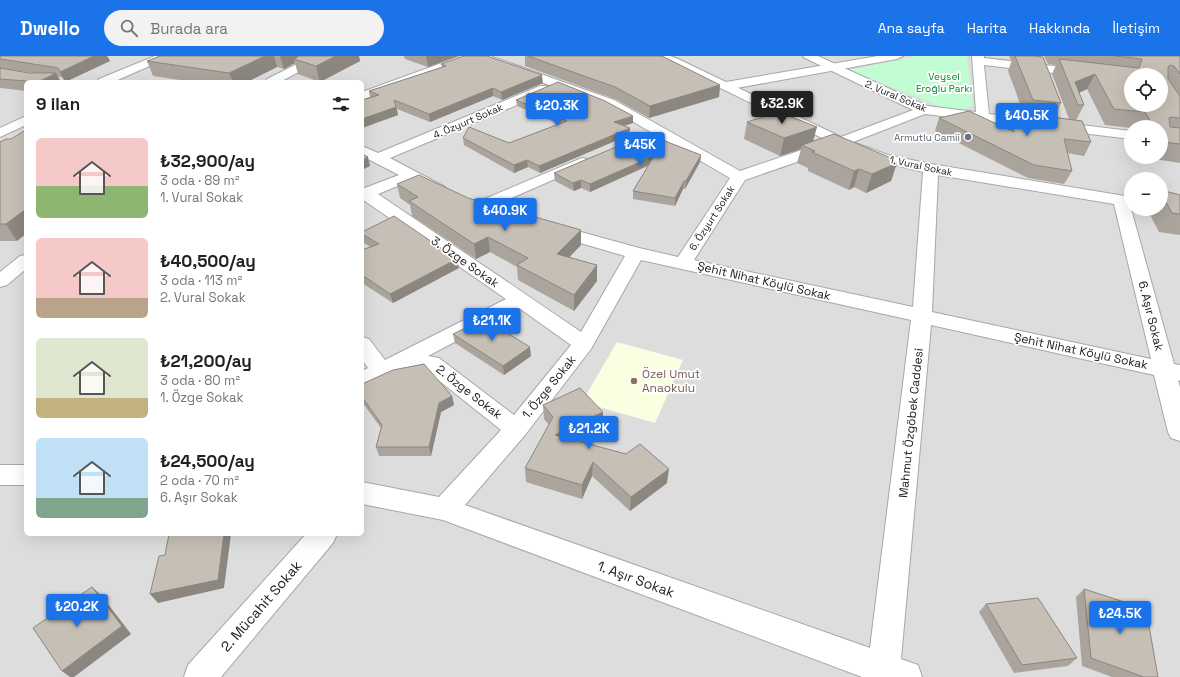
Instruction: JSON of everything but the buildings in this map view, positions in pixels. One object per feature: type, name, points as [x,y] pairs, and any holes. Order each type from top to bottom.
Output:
[{"type":"street","points":[[275,80],[321,56]]},
{"type":"street","points":[[364,95],[472,56]]},
{"type":"street","points":[[479,56],[610,103],[739,177]]},
{"type":"street","name":"1. Vural Sokak","points":[[658,56],[674,61],[840,142],[884,158],[931,169],[1124,201]]},
{"type":"street","name":"2. Vural Sokak","points":[[809,56],[924,110],[1124,134]]},
{"type":"street","points":[[726,86],[897,56]]},
{"type":"street","points":[[1037,56],[1048,83]]},
{"type":"street","points":[[108,80],[168,58]]},
{"type":"street","points":[[130,80],[168,58]]},
{"type":"street","points":[[983,117],[978,59],[1124,77]]},
{"type":"street","name":"4. Özyurt Sokak","points":[[370,154],[558,84]]},
{"type":"street","name":"6. Özyurt Sokak","points":[[683,263],[739,177],[840,142],[924,110]]},
{"type":"street","points":[[1059,112],[1064,127]]},
{"type":"street","points":[[0,133],[24,121]]},
{"type":"street","points":[[642,136],[656,130]]},
{"type":"street","points":[[370,154],[410,176],[465,203],[499,214]]},
{"type":"street","points":[[465,203],[598,155]]},
{"type":"street","name":"Mahmut Özgöbek Caddesi","points":[[891,674],[922,316],[931,169]]},
{"type":"street","points":[[364,193],[410,176]]},
{"type":"street","name":"3. Özge Sokak","points":[[364,193],[584,344]]},
{"type":"street","name":"6. Aşır Sokak","points":[[1130,216],[1172,371],[1180,432]]},
{"type":"street","name":"Şehit Nihat Köylü Sokak","points":[[537,225],[636,253],[1172,371]]},
{"type":"street","name":"1. Özge Sokak","points":[[445,509],[516,429],[584,344],[636,253]]},
{"type":"street","points":[[12,275],[24,262]]},
{"type":"street","points":[[364,380],[383,372],[520,300]]},
{"type":"street","points":[[364,347],[383,372]]},
{"type":"street","name":"2. Özge Sokak","points":[[383,372],[430,363],[516,429]]},
{"type":"street","points":[[0,475],[24,475]]},
{"type":"street","name":"1. Aşır Sokak","points":[[364,493],[445,509],[891,674]]},
{"type":"street","name":"2. Mücahit Sokak","points":[[200,677],[321,536]]},
{"type":"shaded area","points":[[0,56],[1180,56],[1180,677],[0,677]]},
{"type":"shaded area","name":"Özel Umut Anaokulu","points":[[617,342],[683,360],[655,423],[582,402]]},
{"type":"green space","name":"Veysel Eroğlu Parkı","points":[[916,56],[967,56],[973,106],[963,109],[946,109],[849,70]]},
{"type":"place","name":"Armutlu Camii","points":[[968,137]]},
{"type":"place","name":"Özel Umut Anaokulu","points":[[634,381]]}]
